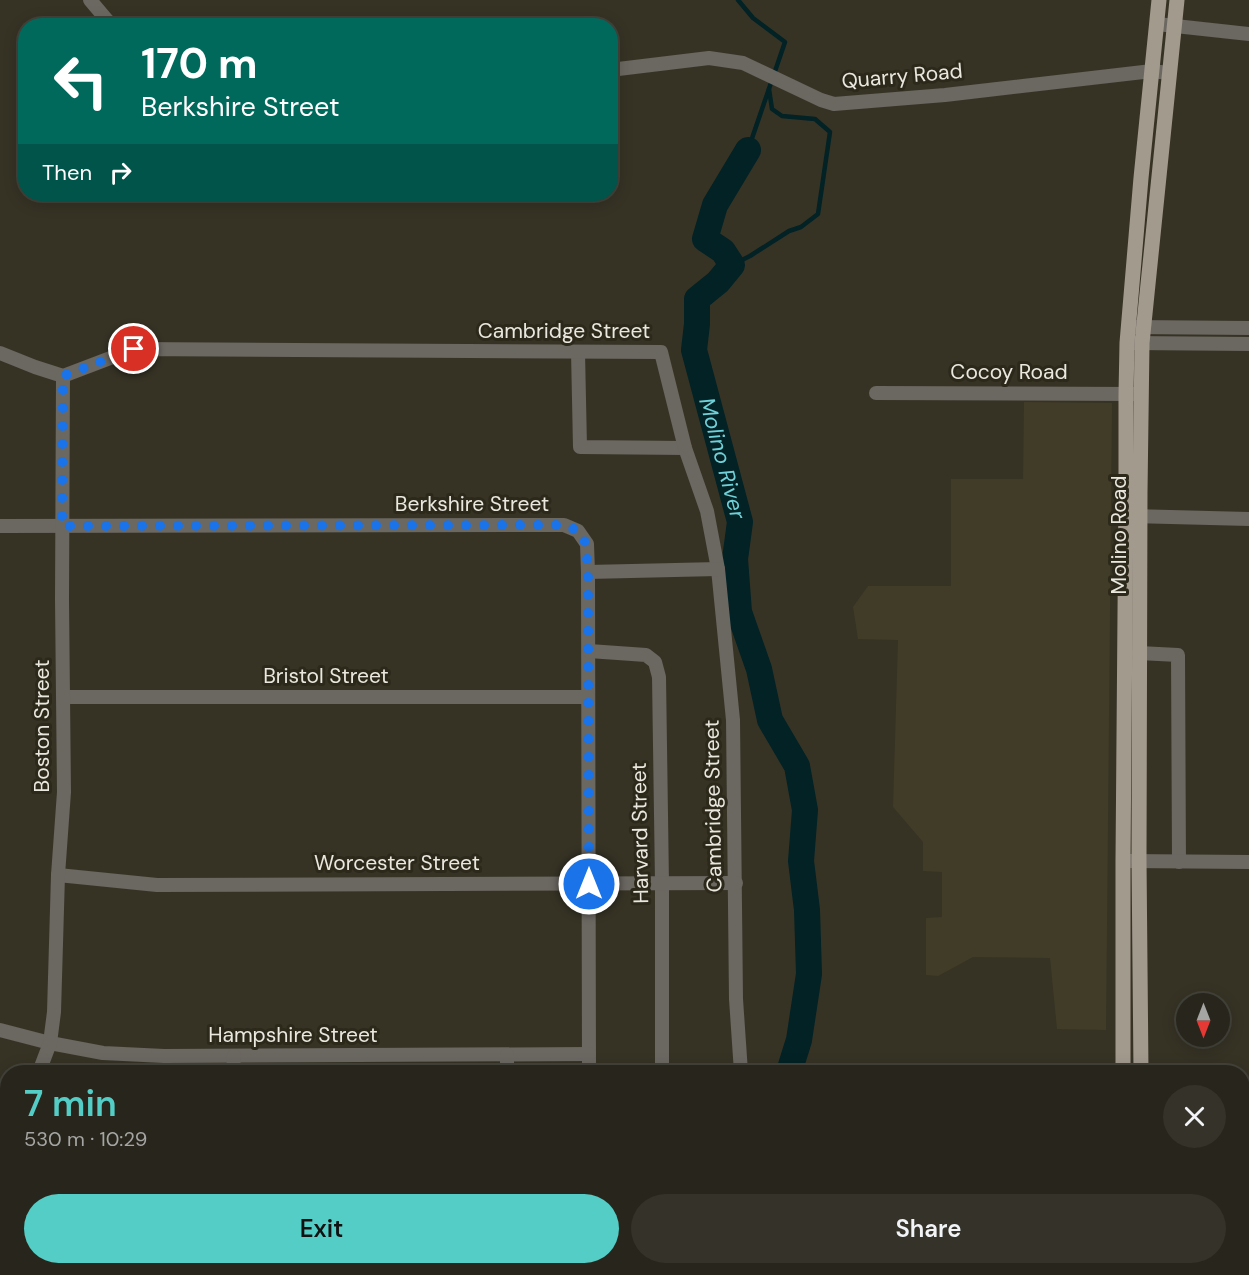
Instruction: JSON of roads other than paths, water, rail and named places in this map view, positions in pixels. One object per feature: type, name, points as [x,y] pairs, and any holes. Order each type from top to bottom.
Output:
[{"type":"main road","name":"Molino Road","points":[[1123,1065],[1123,861],[1133,516],[1133,394],[1141,178],[1159,0]]},
{"type":"main road","name":"Molino Road","points":[[1136,327],[1177,0]]},
{"type":"main road","name":"Molino Road","points":[[1133,516],[1139,653],[1141,1065]]},
{"type":"street","points":[[90,0],[105,18]]},
{"type":"street","points":[[1157,24],[1249,34]]},
{"type":"street","name":"Quarry Road","points":[[618,69],[709,58],[743,63],[834,104],[1152,71],[1169,73]]},
{"type":"street","points":[[1136,327],[1249,328]]},
{"type":"street","points":[[1135,343],[1249,344]]},
{"type":"street","name":"Cambridge Street","points":[[63,376],[134,349],[661,352],[685,448],[707,511],[718,569],[733,720],[736,999],[741,1065]]},
{"type":"street","points":[[579,352],[580,447],[685,448]]},
{"type":"street","points":[[0,353],[63,376]]},
{"type":"street","name":"Boston Street","points":[[42,1065],[50,1043],[54,1012],[58,875],[64,792],[63,376]]},
{"type":"street","name":"Cocoy Road","points":[[876,393],[1133,394]]},
{"type":"street","points":[[1133,516],[1249,519]]},
{"type":"street","name":"Berkshire Street","points":[[0,526],[564,525],[579,531],[586,544],[588,572],[589,1065]]},
{"type":"street","points":[[588,572],[718,569]]},
{"type":"street","name":"Harvard Street","points":[[589,651],[646,655],[655,662],[659,677],[662,1065]]},
{"type":"street","points":[[1139,653],[1178,655],[1179,862]]},
{"type":"street","name":"Bristol Street","points":[[64,697],[588,697]]},
{"type":"street","points":[[1123,861],[1249,862]]},
{"type":"street","name":"Worcester Street","points":[[58,875],[157,885],[736,883]]},
{"type":"street","name":"Hampshire Street","points":[[0,1030],[102,1053],[164,1056],[589,1054]]},
{"type":"street","points":[[507,1055],[507,1065]]},
{"type":"street","points":[[233,1065],[234,1056]]},
{"type":"waterway","name":"Molino River","points":[[738,0],[753,18],[785,42],[748,150]]},
{"type":"waterway","points":[[732,265],[789,231],[801,227],[818,214],[830,132],[815,119],[782,116],[772,109],[769,89]]},
{"type":"waterway","name":"Molino River","points":[[748,150],[715,205],[705,239],[723,251],[732,265],[718,282],[697,299],[694,350],[740,522],[735,559],[739,612],[759,669],[770,720],[797,766],[805,810],[801,861],[807,910],[809,974],[799,1040],[791,1065]]}]
